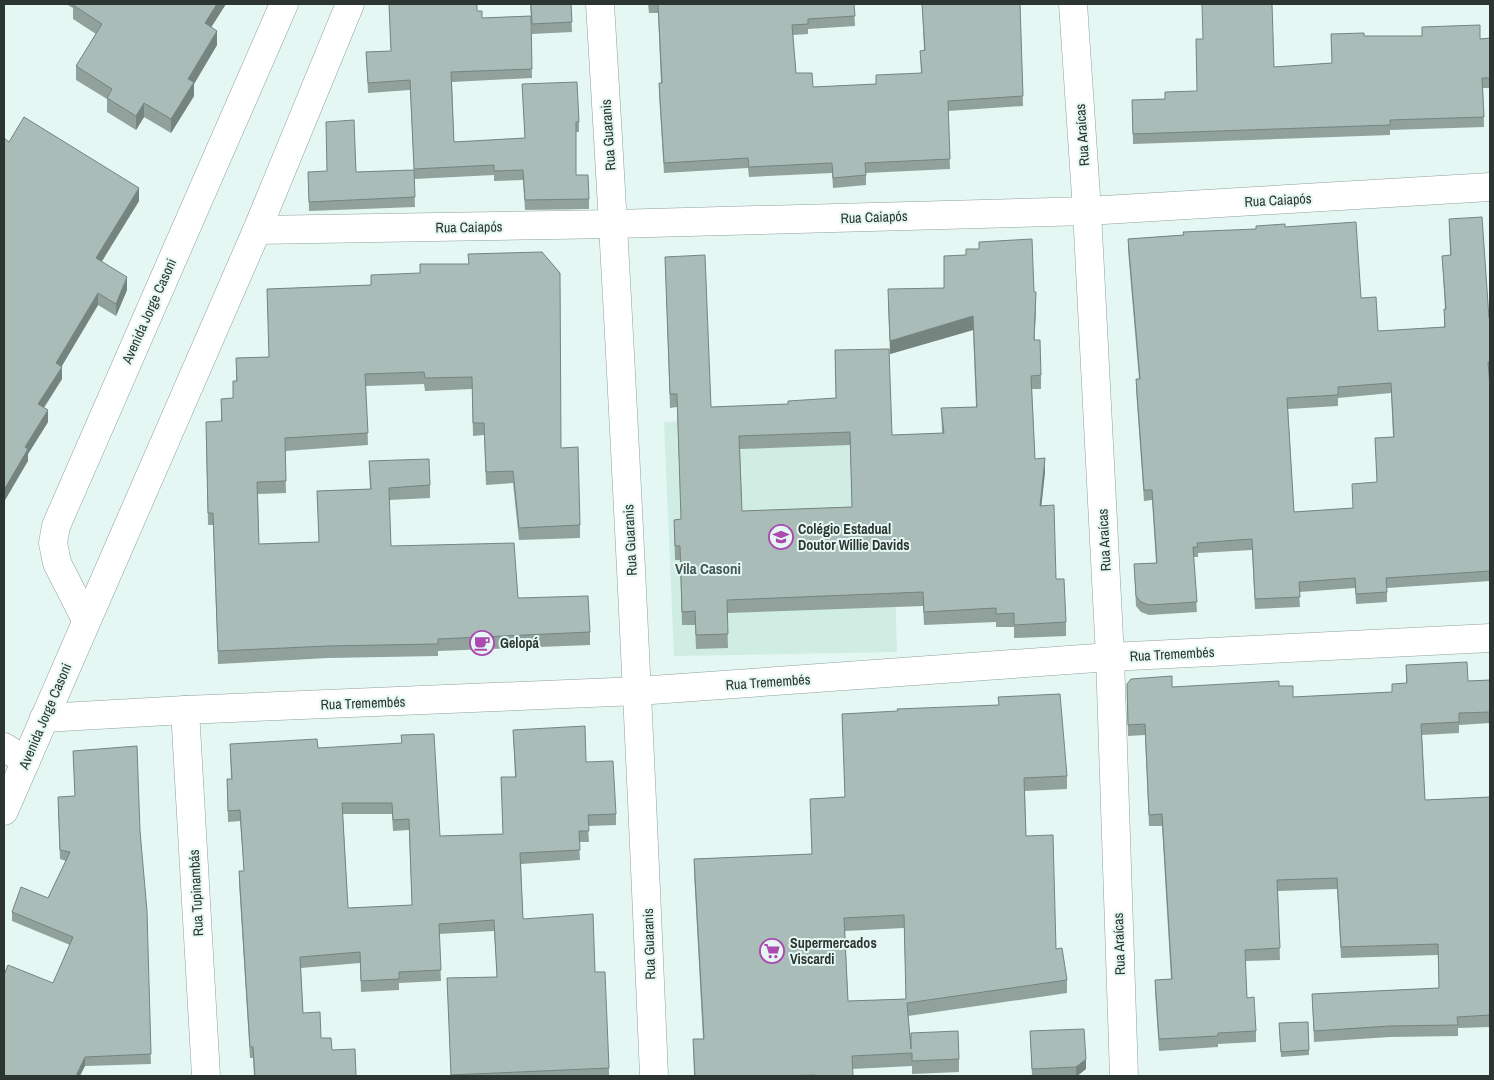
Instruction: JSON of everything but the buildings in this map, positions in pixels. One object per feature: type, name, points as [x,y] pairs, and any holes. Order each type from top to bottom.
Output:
[{"type":"street","name":"Avenida Jorge Casoni","points":[[86,620],[57,564],[53,544],[56,526],[284,4]]},
{"type":"street","name":"Avenida Jorge Casoni","points":[[4,811],[15,754],[44,718],[257,230],[350,4]]},
{"type":"street","name":"Rua Guaranis","points":[[600,4],[614,224],[638,692],[654,1076]]},
{"type":"street","name":"Rua Araícas","points":[[1073,4],[1087,211],[1110,657],[1124,1076]]},
{"type":"street","name":"Rua Caiapós","points":[[257,230],[614,224],[1087,211],[1490,187]]},
{"type":"street","name":"Rua Tremembés","points":[[44,718],[185,710],[638,692],[1110,657],[1490,638]]},
{"type":"street","name":"Rua Tupinambás","points":[[185,710],[206,1076]]},
{"type":"shaded area","name":"Colégio Estadual Doutor Willie Davids","points":[[890,409],[897,652],[674,656],[664,422]]},
{"type":"place","name":"Colégio Estadual Doutor Willie Davids","points":[[781,537]]},
{"type":"place","name":"Gelopá","points":[[482,643]]},
{"type":"place","name":"Supermercados Viscardi","points":[[772,951]]},
{"type":"district","name":"Vila Casoni","points":[[708,569]]}]
